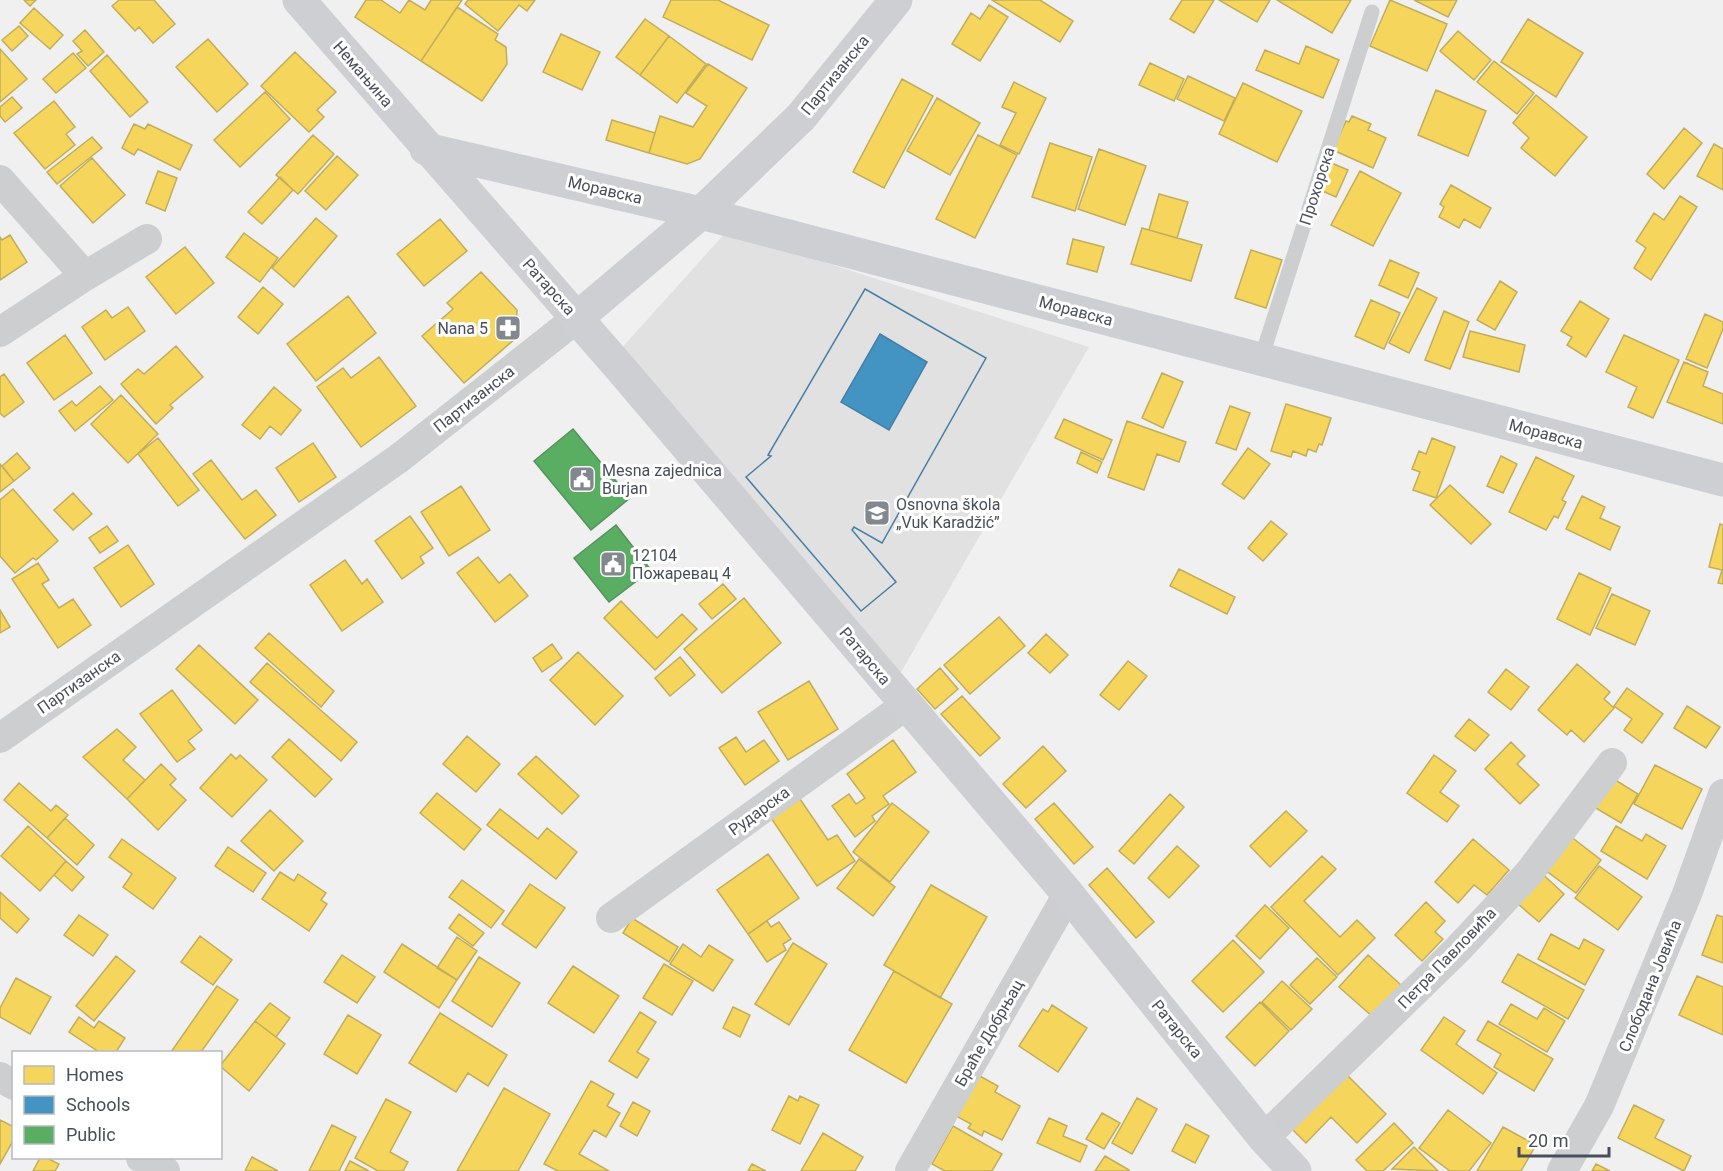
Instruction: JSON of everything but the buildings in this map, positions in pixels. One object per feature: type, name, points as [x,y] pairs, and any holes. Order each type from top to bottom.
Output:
[{"type":"street","name":"Немањина","points":[[299,0],[426,148]]},
{"type":"street","name":"Партизанска","points":[[0,738],[398,459],[577,318],[701,213],[801,117],[896,0]]},
{"type":"street","name":"Моравска","points":[[426,148],[701,213],[1723,480]]},
{"type":"street","name":"Ратарска","points":[[426,148],[577,318],[1068,894],[1264,1138],[1295,1171]]},
{"type":"street","points":[[0,180],[85,276]]},
{"type":"street","points":[[0,332],[85,276],[147,239]]},
{"type":"street","name":"Рударска","points":[[612,918],[906,705]]},
{"type":"street","name":"Петра Павловића","points":[[1264,1138],[1458,949],[1528,873],[1612,763]]},
{"type":"street","name":"Слободана Јовића","points":[[1562,1171],[1586,1133],[1613,1075],[1687,894],[1723,794]]},
{"type":"street","name":"Браће Добрњац","points":[[910,1171],[1068,894]]},
{"type":"street","points":[[143,1159],[165,1171]]},
{"type":"lane","name":"Прохорска","points":[[1261,359],[1372,12]]},
{"type":"shaded area","name":"Osnovna škola „Vuk Karadžić”","points":[[727,231],[1089,347],[900,674],[619,351]]},
{"type":"place","name":"Nana 5","points":[[508,328]]},
{"type":"place","name":"Mesna zajednica Burjan","points":[[582,479]]},
{"type":"place","name":"Osnovna škola „Vuk Karadžić”","points":[[877,513]]},
{"type":"place","name":"12104 Пожаревац 4","points":[[613,564]]}]
